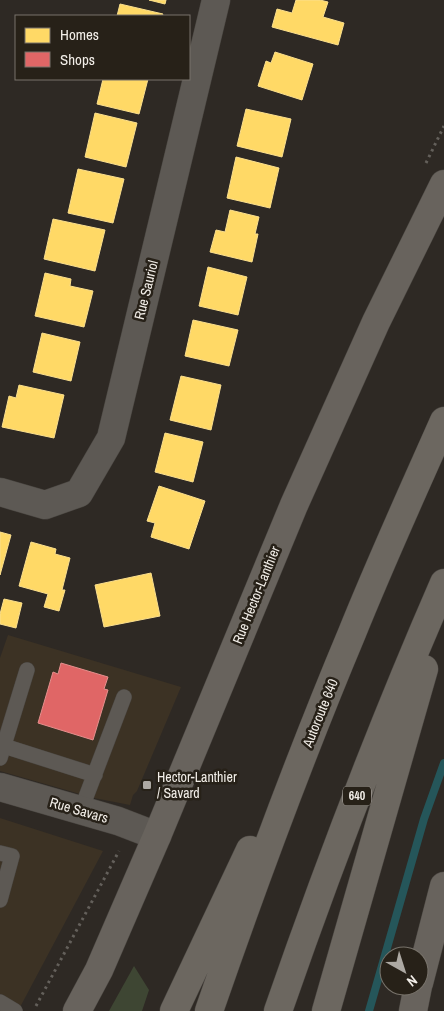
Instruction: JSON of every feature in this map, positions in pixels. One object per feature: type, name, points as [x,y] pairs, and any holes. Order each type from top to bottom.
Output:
[{"type":"highway","name":"Autoroute 640","points":[[209,1011],[272,835],[352,631],[444,421]]},
{"type":"highway","name":"640","points":[[278,1011],[328,870],[444,583]]},
{"type":"highway","points":[[326,1011],[444,600]]},
{"type":"highway","points":[[174,1011],[352,631]]},
{"type":"street","name":"Rue Sauriol","points":[[0,492],[45,505],[79,493],[111,438],[216,0]]},
{"type":"street","name":"Rue Hector-Lanthier","points":[[78,1011],[99,970],[157,836],[294,505],[376,322],[444,184]]},
{"type":"street","name":"Rue Savars","points":[[0,787],[118,821],[157,836]]},
{"type":"street","points":[[429,946],[444,886]]},
{"type":"street","points":[[413,1011],[416,996]]},
{"type":"lane","points":[[27,670],[2,752],[95,775]]},
{"type":"lane","points":[[81,810],[124,697]]},
{"type":"lane","points":[[0,854],[12,856],[0,900]]},
{"type":"lane","points":[[0,1002],[16,1011]]},
{"type":"path","points":[[36,1006],[120,848]]},
{"type":"shaded area","points":[[8,635],[181,687],[130,805],[94,798],[0,771],[0,658]]},
{"type":"shaded area","points":[[0,818],[103,851],[18,1011],[0,1011]]},
{"type":"green space","points":[[134,966],[149,990],[142,1011],[109,1011]]},
{"type":"building: Homes","points":[[149,0],[166,0],[165,4]]},
{"type":"building: Homes","points":[[296,0],[328,2],[323,17],[344,23],[338,45],[272,27],[277,9],[292,13]]},
{"type":"building: Homes","points":[[120,4],[163,14],[162,15],[117,15]]},
{"type":"building: Homes","points":[[275,52],[313,64],[302,100],[258,86],[266,61],[271,63]]},
{"type":"building: Homes","points":[[103,80],[148,80],[139,114],[97,104]]},
{"type":"building: Homes","points":[[246,109],[291,119],[282,157],[237,146]]},
{"type":"building: Homes","points":[[95,113],[137,123],[126,167],[85,157]]},
{"type":"building: Homes","points":[[236,157],[279,168],[270,208],[227,198]]},
{"type":"building: Homes","points":[[78,169],[124,179],[113,223],[68,213]]},
{"type":"building: Homes","points":[[230,210],[259,217],[255,234],[258,234],[252,262],[210,252],[216,230],[225,232]]},
{"type":"building: Homes","points":[[53,219],[105,230],[95,271],[44,259]]},
{"type":"building: Homes","points":[[208,267],[247,277],[238,315],[199,306]]},
{"type":"building: Homes","points":[[45,273],[71,279],[70,286],[93,291],[84,327],[35,316]]},
{"type":"building: Homes","points":[[193,320],[238,330],[229,366],[185,356]]},
{"type":"building: Homes","points":[[42,333],[80,342],[71,381],[33,372]]},
{"type":"building: Homes","points":[[181,376],[221,385],[211,430],[170,420]]},
{"type":"building: Homes","points":[[19,385],[64,395],[54,438],[2,427],[9,396],[16,398]]},
{"type":"building: Homes","points":[[165,433],[203,442],[193,482],[155,472]]},
{"type":"building: Homes","points":[[159,486],[205,501],[189,549],[151,537],[155,523],[147,521]]},
{"type":"building: Homes","points":[[0,532],[11,535],[0,575]]},
{"type":"building: Homes","points":[[31,542],[56,549],[55,554],[70,558],[62,590],[65,590],[59,611],[44,607],[48,594],[19,586]]},
{"type":"building: Homes","points":[[151,573],[160,616],[104,627],[95,585]]},
{"type":"building: Homes","points":[[4,599],[22,603],[16,628],[0,624],[0,614]]},
{"type":"building: Shops","points":[[61,663],[108,677],[104,689],[108,690],[93,740],[38,723],[53,672],[58,674]]},
{"type":"waterway","points":[[369,1011],[424,819],[444,763]]},
{"type":"place","name":"Hector-Lanthier / Savard","points":[[147,785]]}]
